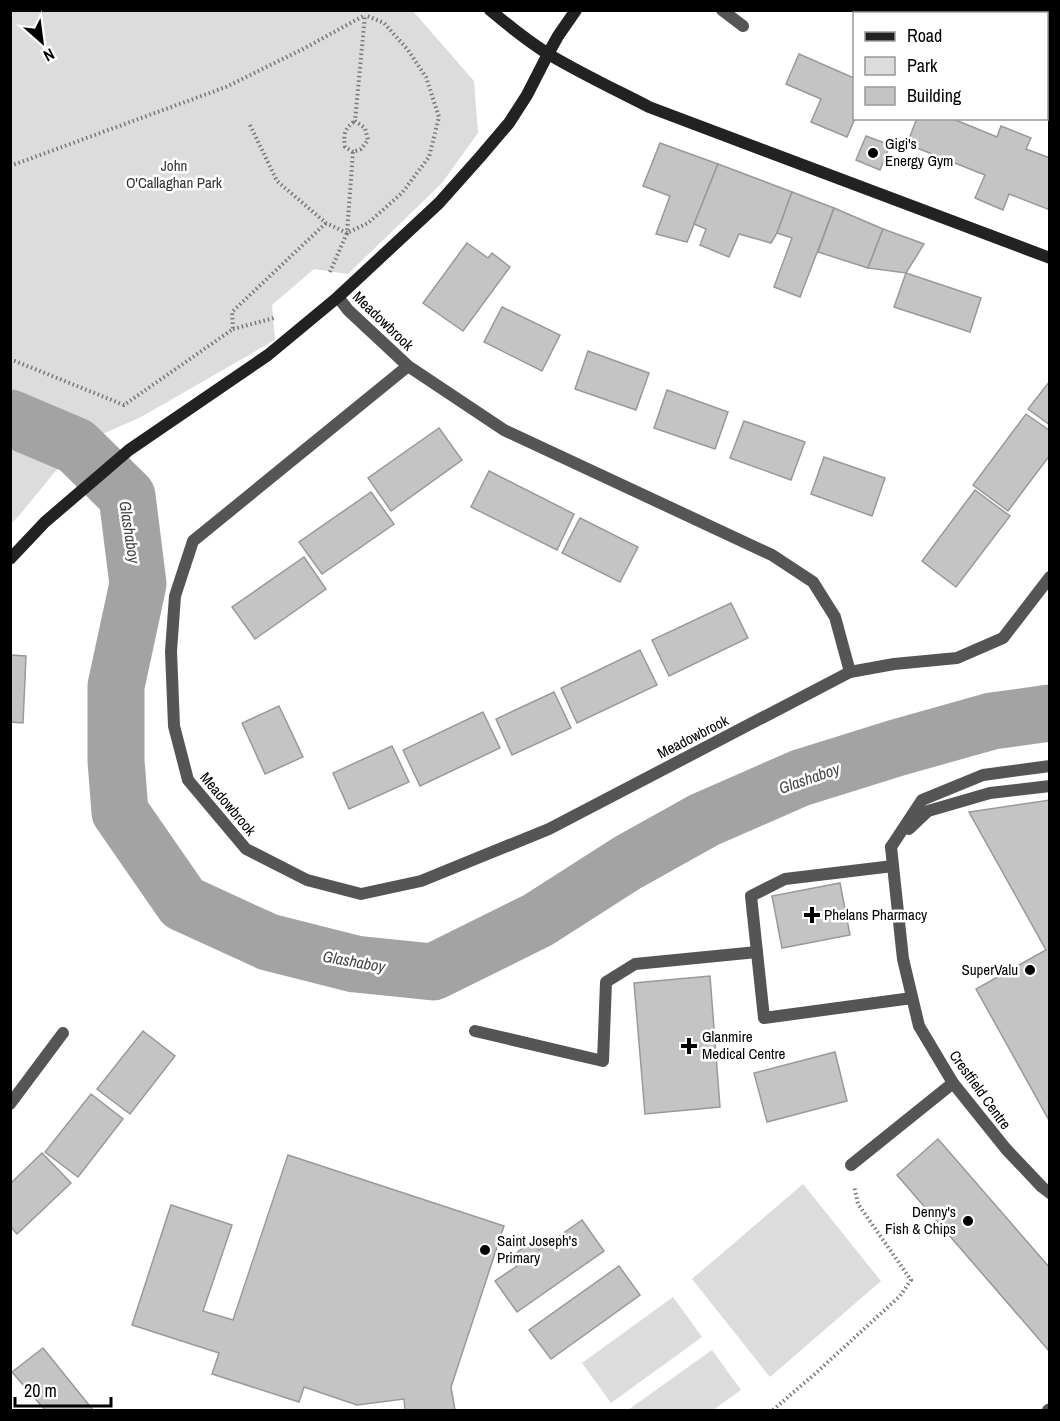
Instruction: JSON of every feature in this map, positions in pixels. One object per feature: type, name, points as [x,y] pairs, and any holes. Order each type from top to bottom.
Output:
[{"type":"street","points":[[490,10],[548,54],[649,107],[1050,258]]},
{"type":"street","points":[[10,559],[45,522],[129,450],[268,355],[338,297],[439,203],[508,123],[527,95],[548,54],[576,10]]},
{"type":"street","points":[[722,10],[743,26]]},
{"type":"street","name":"Meadowbrook","points":[[338,297],[348,310],[408,366],[504,430],[772,555],[813,582],[835,617],[850,672]]},
{"type":"street","name":"Meadowbrook","points":[[408,366],[193,541],[175,596],[171,651],[174,726],[188,780],[246,849],[307,880],[361,894],[421,881],[549,829],[850,672],[894,664],[957,657],[1003,638],[1050,577]]},
{"type":"street","points":[[891,847],[922,800],[983,775],[1050,766]]},
{"type":"street","points":[[891,847],[928,811],[990,793],[1050,786]]},
{"type":"street","name":"Crestfield Centre","points":[[891,847],[903,959],[919,1026],[952,1083],[1005,1149],[1050,1193]]},
{"type":"street","points":[[893,866],[785,879],[751,896],[764,1018],[912,998]]},
{"type":"street","points":[[475,1031],[603,1061],[606,982],[635,964],[757,952]]},
{"type":"street","points":[[10,1104],[63,1033]]},
{"type":"street","points":[[851,1165],[952,1083]]},
{"type":"path","points":[[353,152],[345,147],[343,137],[347,127],[355,121],[366,15]]},
{"type":"path","points":[[10,166],[226,87],[366,15]]},
{"type":"path","points":[[250,125],[277,181],[326,224],[347,232],[368,223],[402,193],[429,157],[439,117],[426,77],[408,50],[384,23],[366,15]]},
{"type":"path","points":[[353,152],[361,149],[368,140],[365,128],[355,121]]},
{"type":"path","points":[[347,232],[353,152]]},
{"type":"path","points":[[10,359],[124,405],[233,329],[232,312],[326,224]]},
{"type":"path","points":[[773,1410],[900,1296],[911,1280],[858,1204],[851,1165]]},
{"type":"green space","name":"John O'Callaghan Park","points":[[10,11],[413,11],[474,81],[478,133],[442,183],[348,274],[314,269],[272,305],[275,340],[141,417],[76,446],[11,523],[11,426],[69,443],[11,418]]},
{"type":"green space","points":[[803,1184],[881,1281],[770,1377],[692,1279]]},
{"type":"green space","points":[[673,1297],[702,1337],[611,1403],[582,1363]]},
{"type":"green space","points":[[712,1350],[741,1390],[713,1410],[628,1410]]},
{"type":"building","points":[[799,54],[853,78],[854,120],[847,137],[811,122],[821,99],[786,84]]},
{"type":"building","points":[[916,120],[956,120],[997,137],[1001,126],[1031,138],[1026,149],[1050,158],[1050,210],[1009,194],[1003,210],[975,198],[985,175],[907,144]]},
{"type":"building","name":"Gigi's Energy Gym","points":[[866,136],[890,145],[880,170],[856,160]]},
{"type":"building","points":[[660,143],[718,164],[687,242],[656,234],[670,196],[643,186]]},
{"type":"building","points":[[718,164],[792,192],[771,243],[739,234],[729,257],[700,245],[706,229],[694,224]]},
{"type":"building","points":[[792,192],[834,208],[800,297],[774,287],[792,238],[777,233]]},
{"type":"building","points":[[834,208],[883,229],[868,268],[818,252]]},
{"type":"building","points":[[883,229],[924,244],[906,273],[868,268]]},
{"type":"building","points":[[467,243],[488,258],[492,253],[510,267],[463,331],[423,303]]},
{"type":"building","points":[[906,273],[981,298],[970,332],[894,307]]},
{"type":"building","points":[[502,307],[560,335],[542,371],[484,342]]},
{"type":"building","points":[[588,351],[649,373],[636,410],[575,389]]},
{"type":"building","points":[[1050,381],[1050,425],[1028,409]]},
{"type":"building","points":[[667,390],[728,412],[715,449],[654,428]]},
{"type":"building","points":[[1026,414],[1050,431],[1050,455],[1008,511],[973,485]]},
{"type":"building","points":[[744,421],[805,442],[791,480],[730,458]]},
{"type":"building","points":[[439,428],[462,460],[391,511],[368,478]]},
{"type":"building","points":[[824,457],[885,478],[872,516],[811,494]]},
{"type":"building","points":[[489,471],[574,514],[557,550],[471,507]]},
{"type":"building","points":[[975,490],[1010,516],[956,587],[922,561]]},
{"type":"building","points":[[371,492],[394,524],[322,574],[299,542]]},
{"type":"building","points":[[580,518],[638,547],[620,582],[562,553]]},
{"type":"building","points":[[304,557],[326,589],[255,639],[232,607]]},
{"type":"building","points":[[731,603],[748,638],[669,676],[652,640]]},
{"type":"building","points":[[640,650],[657,685],[577,723],[561,688]]},
{"type":"building","points":[[10,655],[26,656],[23,723],[10,722]]},
{"type":"building","points":[[554,692],[571,728],[512,755],[496,719]]},
{"type":"building","points":[[279,706],[303,757],[265,774],[242,723]]},
{"type":"building","points":[[483,712],[500,748],[420,786],[403,750]]},
{"type":"building","points":[[392,746],[409,782],[349,809],[333,773]]},
{"type":"building","name":"SuperValu","points":[[1050,800],[1050,1122],[976,989],[1046,950],[969,812]]},
{"type":"building","points":[[840,883],[850,935],[782,948],[772,896]]},
{"type":"building","points":[[710,976],[720,1107],[645,1114],[634,983]]},
{"type":"building","points":[[143,1031],[175,1056],[130,1114],[97,1089]]},
{"type":"building","points":[[835,1052],[847,1101],[767,1122],[754,1073]]},
{"type":"building","points":[[91,1094],[123,1119],[78,1177],[45,1152]]},
{"type":"building","points":[[938,1139],[1050,1268],[1050,1352],[897,1175]]},
{"type":"building","points":[[42,1153],[71,1183],[17,1234],[10,1226],[10,1184]]},
{"type":"building","points":[[288,1155],[504,1226],[451,1387],[455,1410],[405,1410],[404,1399],[357,1405],[304,1387],[299,1402],[212,1374],[219,1353],[132,1325],[171,1205],[232,1225],[203,1311],[233,1320]]},
{"type":"building","points":[[582,1220],[604,1251],[517,1312],[495,1281],[517,1266],[511,1257],[532,1241],[539,1250]]},
{"type":"building","points":[[619,1266],[640,1295],[551,1359],[529,1330]]},
{"type":"building","points":[[43,1348],[93,1410],[45,1410],[12,1372]]},
{"type":"waterway","name":"Glashaboy","points":[[10,418],[76,446],[127,496],[138,584],[116,686],[116,761],[120,812],[183,903],[268,942],[355,964],[433,972],[538,920],[627,863],[704,820],[800,778],[992,721],[1050,713]]},
{"type":"place","name":"Gigi's Energy Gym","points":[[873,153]]},
{"type":"place","name":"Phelans Pharmacy","points":[[812,915]]},
{"type":"place","name":"SuperValu","points":[[1030,970]]},
{"type":"place","name":"Glanmire Medical Centre","points":[[689,1046]]},
{"type":"place","name":"Denny's Fish & Chips","points":[[968,1221]]},
{"type":"place","name":"Saint Joseph's Primary","points":[[485,1250]]}]
